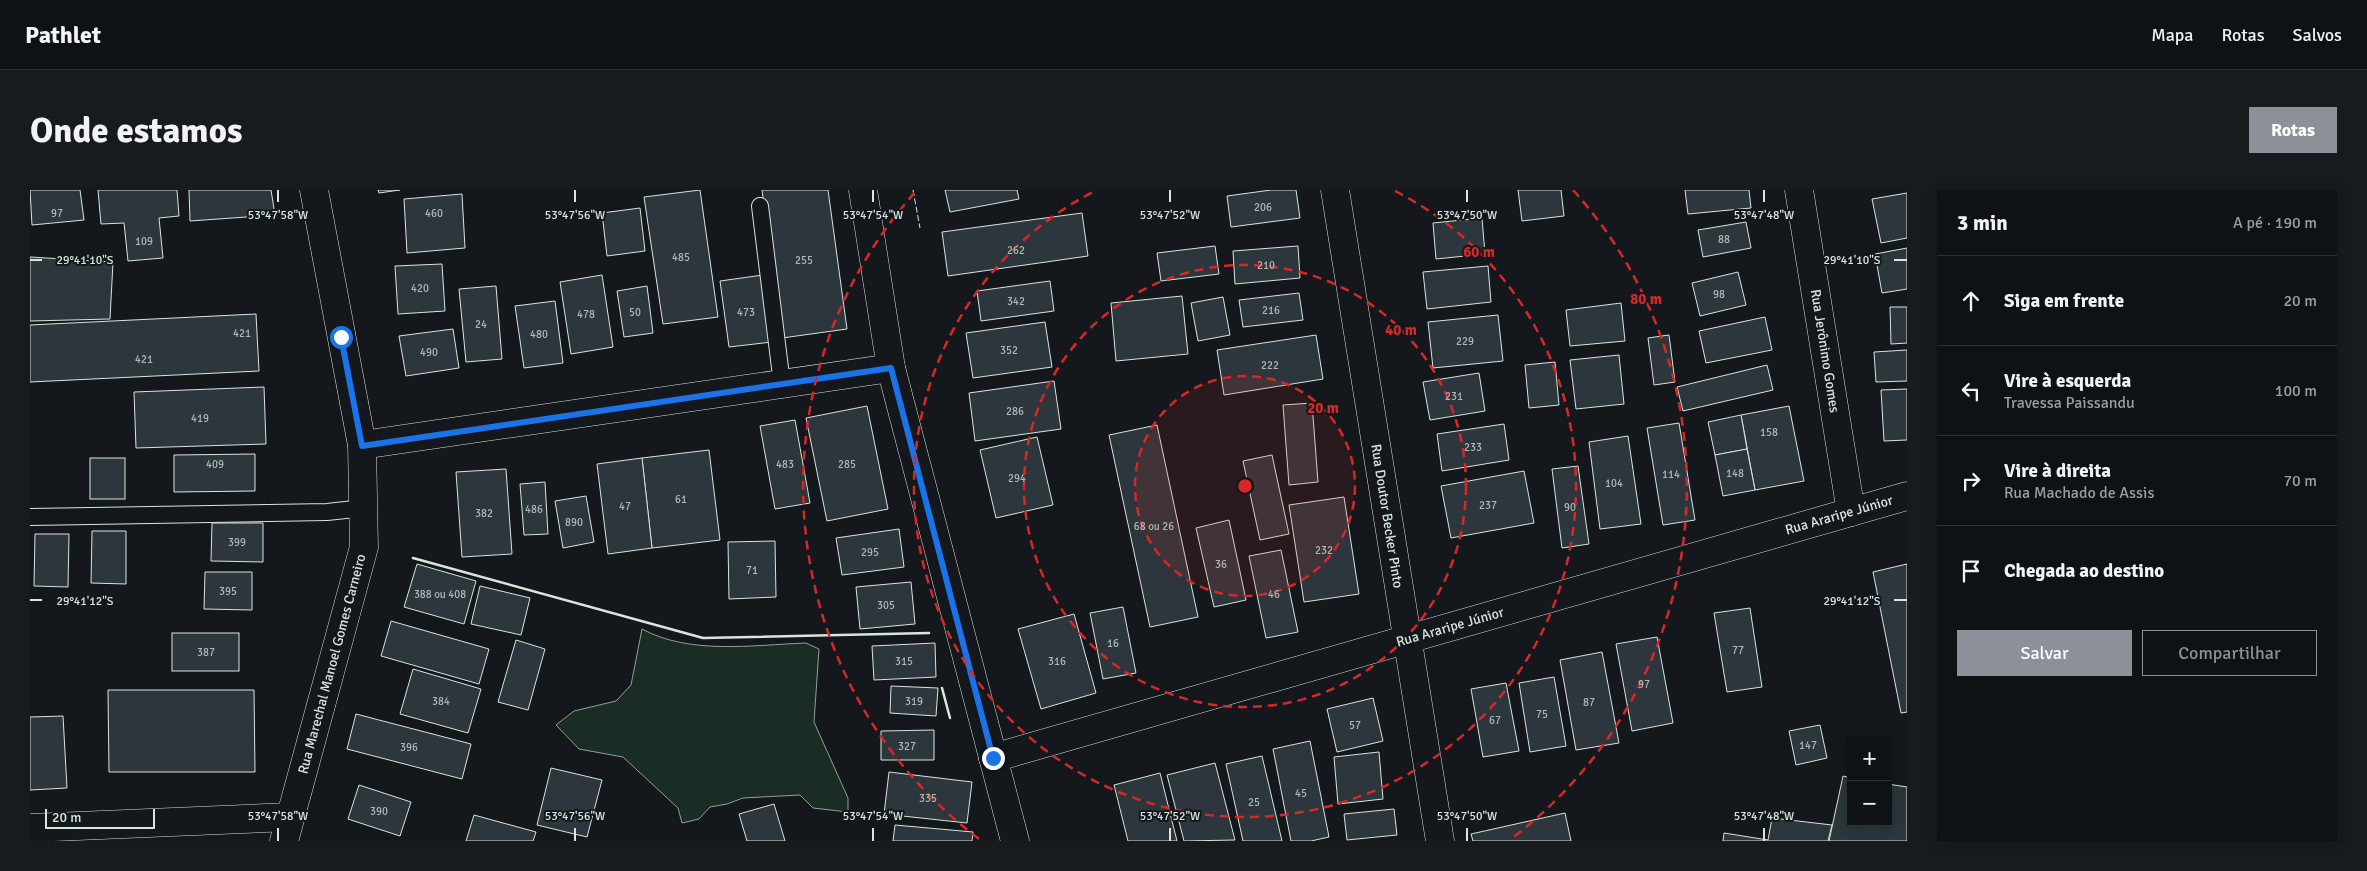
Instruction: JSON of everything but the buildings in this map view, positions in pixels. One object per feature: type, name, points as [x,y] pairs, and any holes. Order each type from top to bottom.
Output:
[{"type":"street","name":"Rua Marechal Manoel Gomes Carneiro","points":[[287,829],[364,546],[362,446],[314,190]]},
{"type":"street","points":[[863,190],[891,368],[1015,841]]},
{"type":"street","name":"Rua Doutor Becker Pinto","points":[[1335,190],[1440,841]]},
{"type":"street","name":"Rua Jerônimo Gomes","points":[[1799,190],[1851,512]]},
{"type":"street","points":[[362,446],[891,368]]},
{"type":"street","name":"Rua Araripe Júnior","points":[[993,758],[1907,496]]},
{"type":"street","points":[[30,828],[287,829]]},
{"type":"lane","points":[[760,206],[782,384]]},
{"type":"lane","points":[[30,517],[327,512],[364,508]]},
{"type":"green space","points":[[642,629],[661,637],[701,645],[743,646],[806,643],[819,649],[814,722],[848,798],[848,812],[813,808],[800,795],[743,798],[727,804],[710,807],[699,819],[682,823],[678,808],[623,757],[579,749],[556,725],[574,711],[616,701],[631,685]]},
{"type":"fence","points":[[913,190],[920,228]]},
{"type":"wall","points":[[413,558],[703,638],[929,633]]},
{"type":"wall","points":[[942,688],[950,718]]},
{"type":"route","points":[[341,337],[362,446],[891,368],[993,758]]}]
